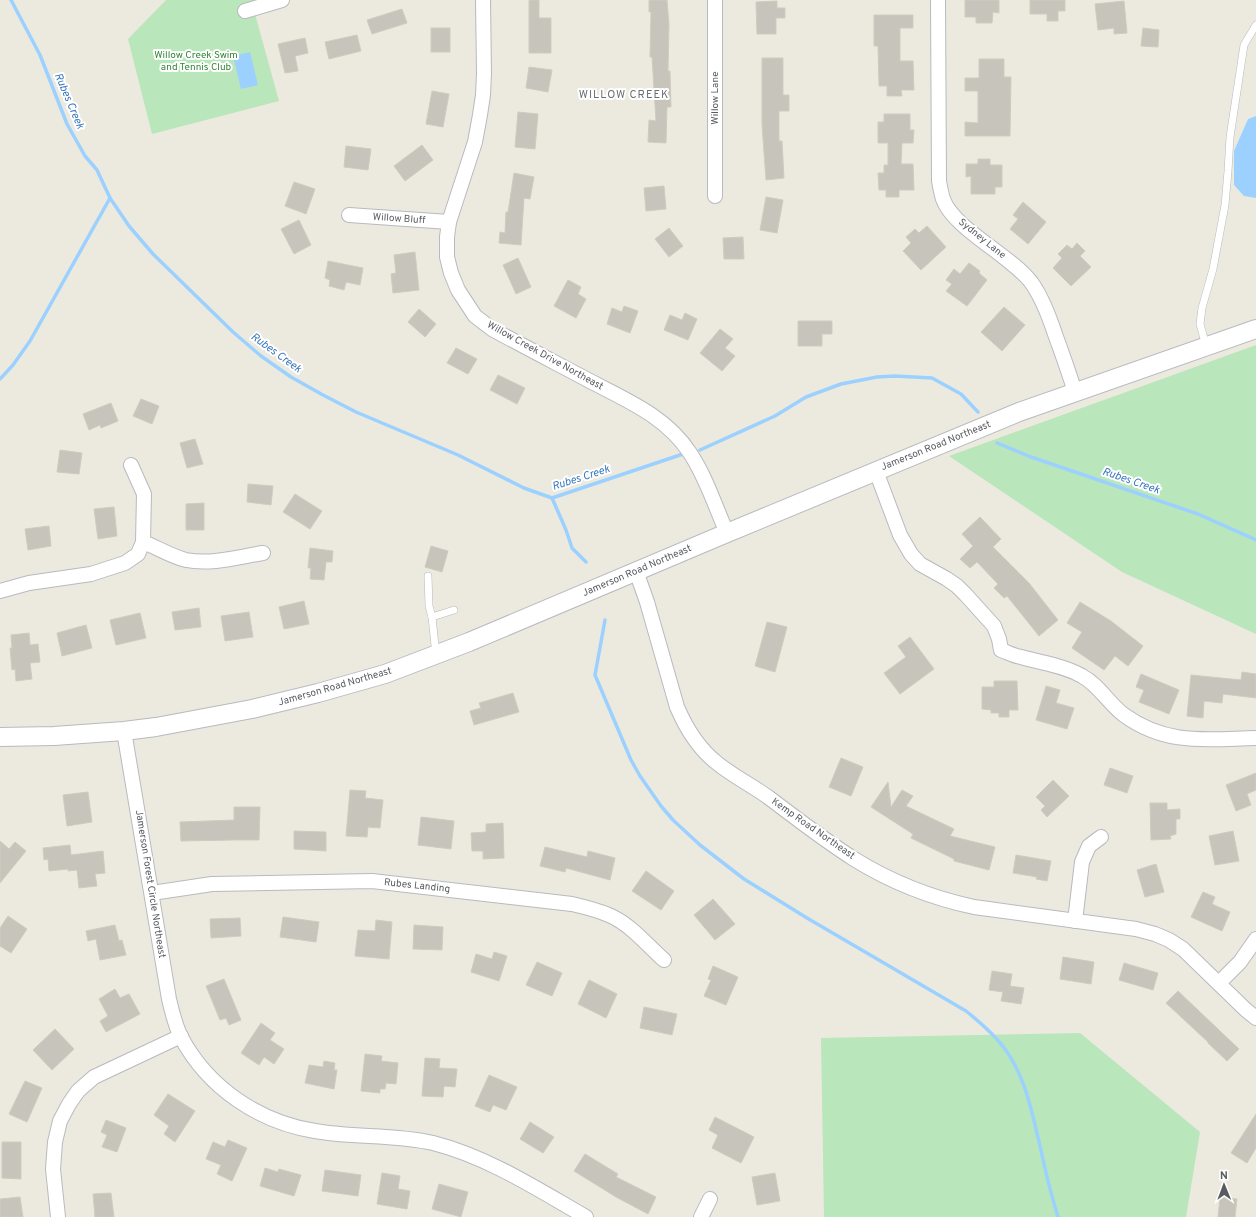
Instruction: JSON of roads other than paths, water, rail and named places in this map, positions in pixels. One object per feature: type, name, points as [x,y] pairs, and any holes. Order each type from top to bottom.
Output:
[{"type":"street","points":[[245,11],[282,0]]},
{"type":"street","name":"Willow Creek Drive Northeast","points":[[483,0],[484,73],[480,115],[475,142],[449,222],[447,238],[451,273],[458,290],[475,316],[492,329],[633,402],[668,427],[690,453],[701,472],[727,533]]},
{"type":"street","name":"Willow Lane","points":[[715,0],[715,196]]},
{"type":"street","name":"Sydney Lane","points":[[938,0],[940,181],[942,198],[948,209],[967,228],[1010,261],[1031,282],[1047,312],[1075,392]]},
{"type":"street","name":"Willow Bluff","points":[[349,215],[449,222]]},
{"type":"street","name":"Jamerson Road Northeast","points":[[0,737],[54,736],[124,731],[213,717],[318,693],[385,674],[476,640],[636,571],[1019,412],[1256,329]]},
{"type":"street","points":[[0,591],[29,583],[84,575],[125,563],[138,554],[143,542],[144,494],[130,465]]},
{"type":"street","points":[[876,471],[900,535],[911,554],[920,564],[947,579],[966,595],[994,626],[1001,650],[1083,676],[1123,714],[1142,726],[1161,734],[1175,738],[1256,738]]},
{"type":"street","points":[[143,542],[185,559],[200,562],[263,554]]},
{"type":"street","name":"Kemp Road Northeast","points":[[636,571],[647,602],[680,714],[692,735],[717,763],[752,786],[829,843],[855,860],[917,890],[952,902],[974,907],[1136,929],[1155,934],[1169,940],[1183,949],[1256,1018]]},
{"type":"street","name":"Jamerson Forest Circle Northeast","points":[[124,731],[169,999],[181,1036],[194,1058],[224,1090],[250,1108],[272,1119],[292,1126],[315,1131],[403,1138],[433,1144],[486,1162],[586,1217]]},
{"type":"street","points":[[1075,921],[1082,862],[1089,846],[1101,837]]},
{"type":"street","name":"Rubes Landing","points":[[152,893],[212,884],[372,881],[572,904],[591,908],[612,916],[629,928],[664,960]]},
{"type":"street","points":[[1219,983],[1240,962],[1256,939]]},
{"type":"street","points":[[58,1217],[53,1169],[55,1142],[60,1121],[69,1104],[78,1091],[94,1077],[181,1036]]},
{"type":"street","points":[[701,1217],[710,1199]]},
{"type":"lane","points":[[1206,346],[1200,324],[1202,308],[1213,269],[1225,205],[1230,137],[1244,45],[1256,25]]},
{"type":"lane","points":[[428,576],[429,606],[432,617],[436,655]]},
{"type":"lane","points":[[432,617],[454,610]]},
{"type":"water","points":[[250,52],[258,85],[241,89],[233,56]]},
{"type":"water","points":[[1256,116],[1256,198],[1244,196],[1234,185],[1234,151],[1248,119]]},
{"type":"waterway","name":"Rubes Creek","points":[[11,0],[40,55],[67,124],[85,156],[97,170],[110,198],[129,226],[153,254],[233,332],[261,356],[291,377],[356,412],[458,455],[524,488],[552,498],[683,454]]},
{"type":"waterway","points":[[0,379],[13,365],[30,341],[110,198]]},
{"type":"waterway","name":"Rubes Creek","points":[[700,450],[775,416],[806,397],[841,384],[877,377],[895,376],[932,378],[961,394],[978,412]]},
{"type":"waterway","name":"Rubes Creek","points":[[997,443],[1031,457],[1198,514],[1256,540]]},
{"type":"waterway","points":[[552,498],[572,548],[586,562]]},
{"type":"waterway","points":[[605,620],[595,675],[631,760],[640,776],[661,806],[673,820],[700,845],[744,879],[807,918],[966,1011],[992,1034],[1012,1060],[1023,1084],[1031,1108],[1048,1182],[1058,1217]]},
{"type":"district","name":"WILLOW CREEK","points":[[624,95]]},
{"type":"park label","name":"Willow Creek Swim and Tennis Club","points":[[196,60]]}]
